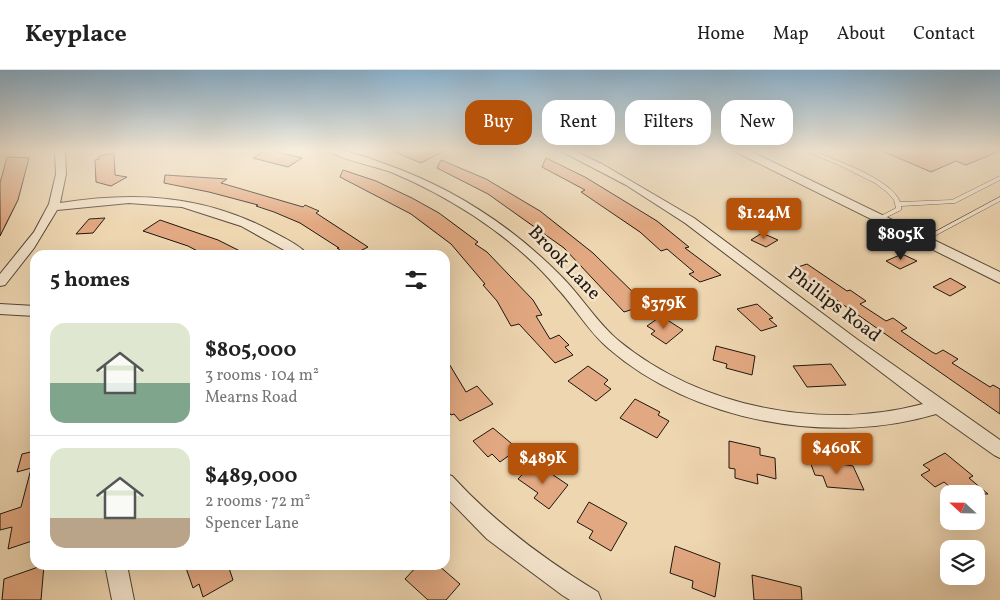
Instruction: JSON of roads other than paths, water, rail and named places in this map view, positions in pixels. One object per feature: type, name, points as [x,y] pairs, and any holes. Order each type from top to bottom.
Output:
[{"type":"street","points":[[0,282],[34,239],[51,208],[61,175]]},
{"type":"street","name":"Brook Lane","points":[[407,175],[428,183],[476,211],[533,255],[615,346],[652,371],[685,388],[749,410],[811,420],[869,422],[897,418],[939,406]]},
{"type":"street","name":"Phillips Road","points":[[617,175],[678,210],[1000,450]]},
{"type":"street","points":[[789,175],[1000,278]]},
{"type":"street","points":[[51,208],[120,200],[178,204],[218,214],[260,230],[294,250]]},
{"type":"street","points":[[0,309],[30,311]]},
{"type":"street","points":[[450,487],[489,527],[521,554],[590,600]]},
{"type":"street","points":[[117,570],[123,600]]},
{"type":"lane","points":[[862,175],[879,182],[895,193],[900,204],[900,209],[880,219]]},
{"type":"lane","points":[[900,204],[954,202],[1000,178]]},
{"type":"lane","points":[[923,240],[1000,200]]}]
